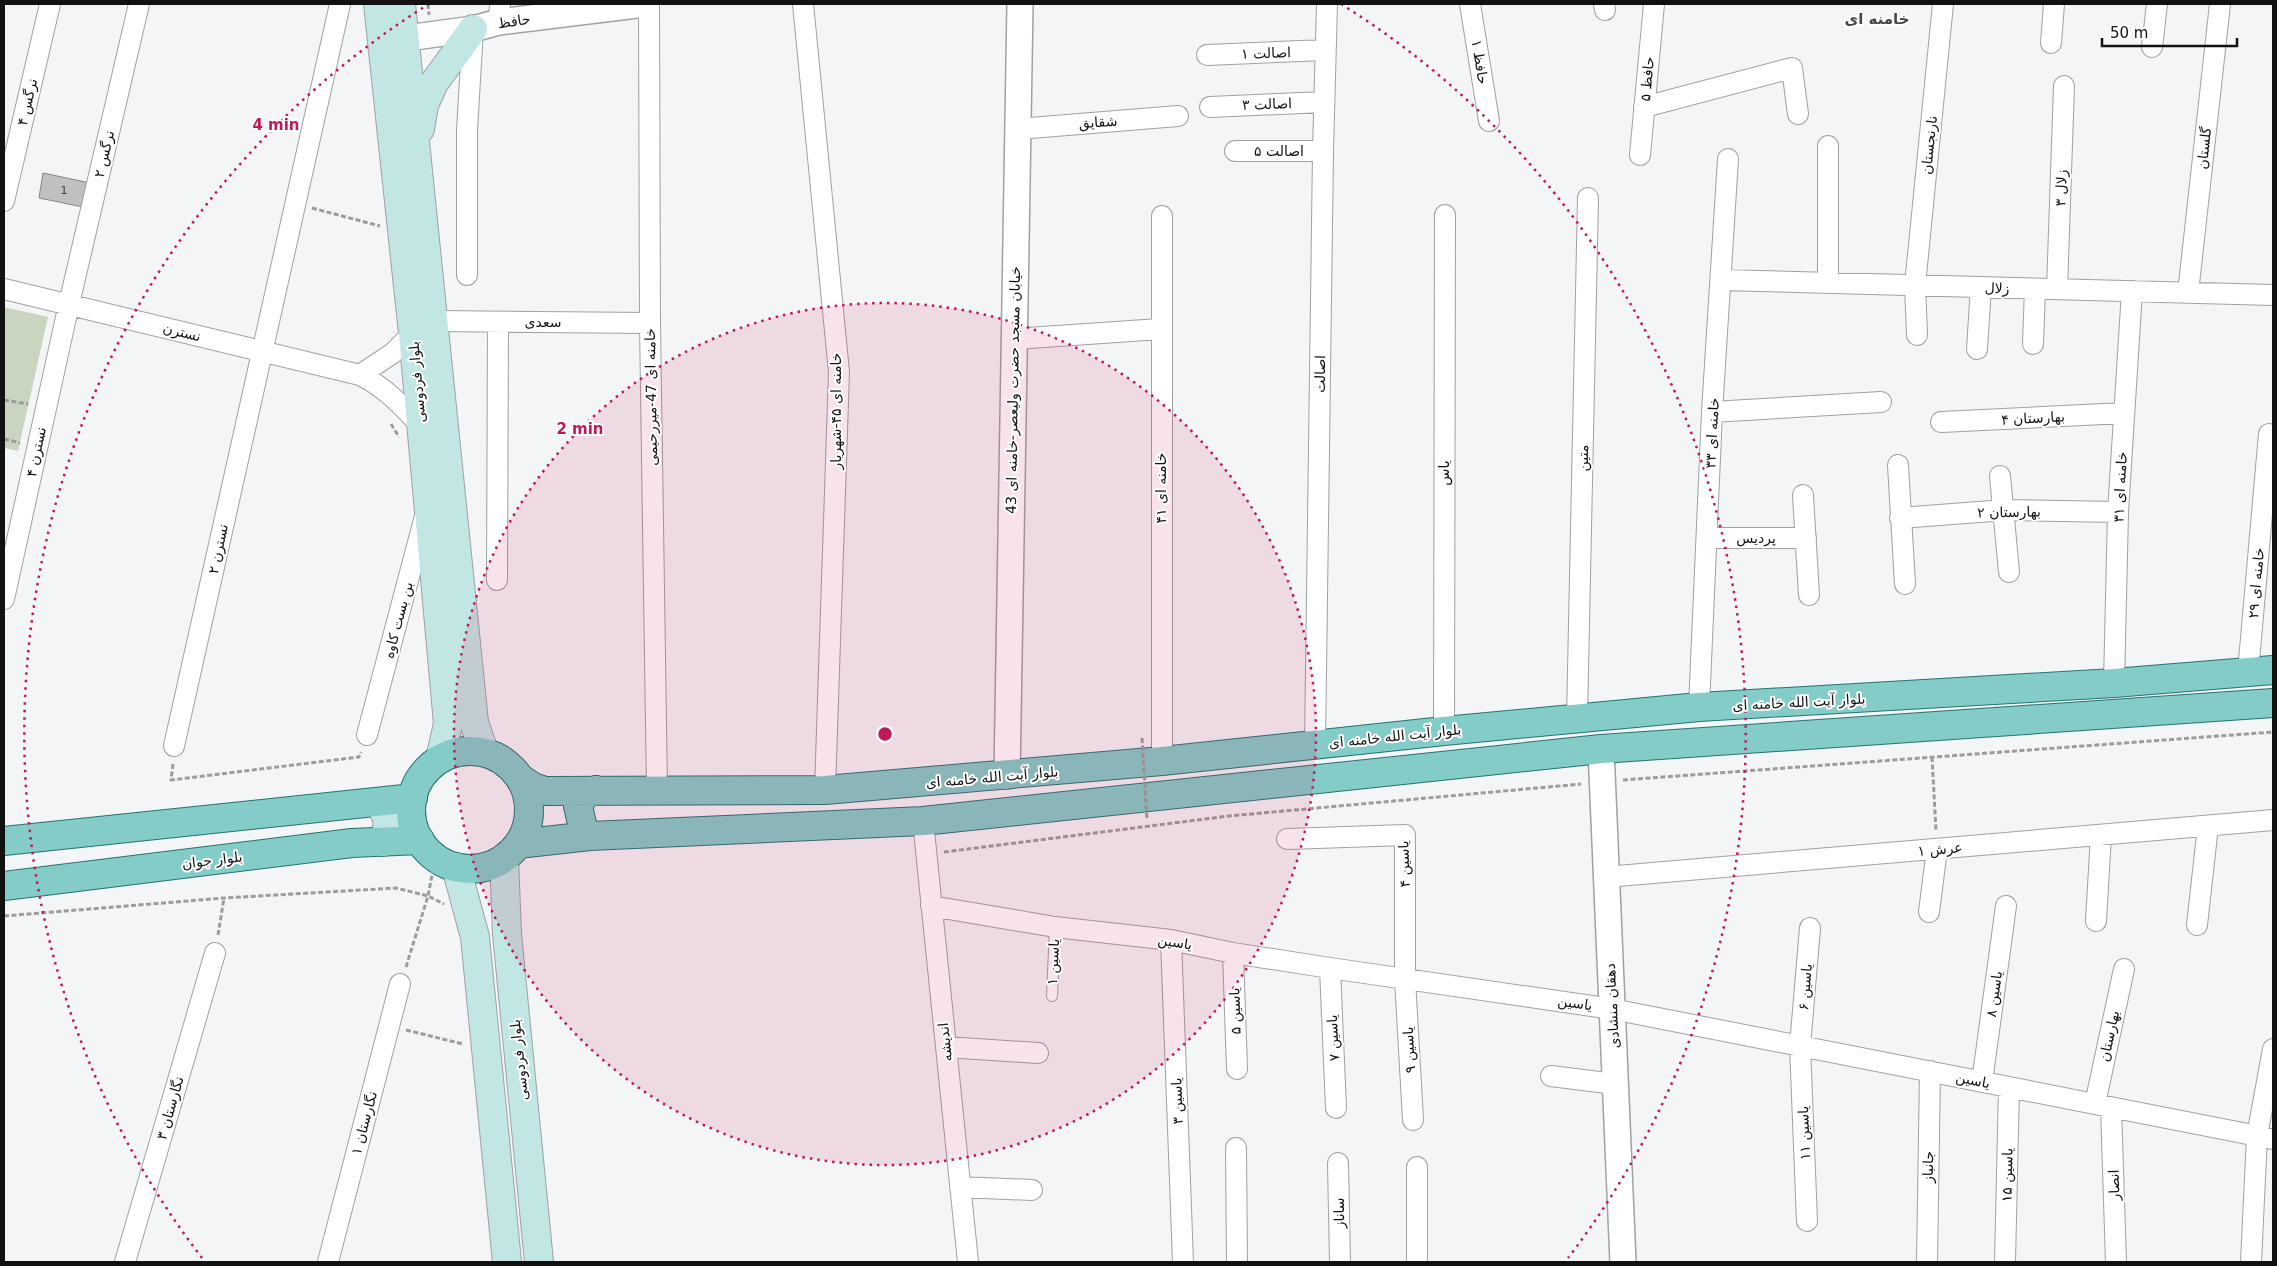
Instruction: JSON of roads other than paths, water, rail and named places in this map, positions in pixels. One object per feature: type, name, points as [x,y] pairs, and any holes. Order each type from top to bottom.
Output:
[{"type":"main road","name":"بلوار فردوسی","points":[[378,4],[394,39],[417,150],[424,327],[412,435],[428,505],[448,724],[440,759]]},
{"type":"main road","name":"بلوار فردوسی","points":[[401,4],[394,39],[424,327],[474,722],[484,752]]},
{"type":"main road","points":[[417,150],[424,105],[434,83],[473,29]]},
{"type":"main road","name":"بلوار آیت الله خامنه ای","points":[[520,778],[533,787],[545,791],[826,790],[1007,776],[1699,707],[2114,683],[2261,671]]},
{"type":"main road","points":[[437,855],[486,866],[511,851],[590,836],[923,821],[1601,749],[2273,703]]},
{"type":"main road","points":[[508,1262],[475,937],[437,855],[412,820],[413,798],[425,772],[440,759],[461,752],[484,752],[505,762],[520,778],[527,794],[529,811],[528,822],[511,851]]},
{"type":"main road","points":[[590,836],[583,828],[578,806],[584,795],[596,790]]},
{"type":"main road","points":[[4,841],[413,798]]},
{"type":"main road","points":[[376,802],[384,810],[388,820],[388,832],[383,842]]},
{"type":"main road","name":"بلوار جوان","points":[[4,886],[352,843],[383,842],[437,855]]},
{"type":"main road","name":"بلوار فردوسی","points":[[511,851],[507,934],[539,1262]]},
{"type":"street","name":"نرگس ۴","points":[[4,201],[50,4]]},
{"type":"street","name":"نرگس ۲","points":[[69,304],[140,4]]},
{"type":"street","name":"نسترن ۲","points":[[174,746],[340,4]]},
{"type":"street","name":"حافظ","points":[[394,39],[473,29],[500,13],[645,4]]},
{"type":"street","name":"خامنه ای 47-میررحیمی","points":[[649,4],[650,323],[657,791]]},
{"type":"street","name":"خامنه ای ۴۵-شهریار","points":[[803,4],[839,372],[826,790]]},
{"type":"street","name":"خیابان مسجد حضرت ولیعصر-خامنه ای 43","points":[[1007,776],[1020,4]]},
{"type":"street","name":"اصالت","points":[[1316,745],[1323,151],[1327,4]]},
{"type":"street","name":"حافظ ۱","points":[[1470,4],[1490,121]]},
{"type":"street","name":"حافظ ۵","points":[[1640,154],[1654,4]]},
{"type":"street","name":"نارنجستان","points":[[1917,335],[1915,285],[1943,4]]},
{"type":"street","points":[[2051,43],[2054,4]]},
{"type":"street","points":[[2152,47],[2158,4]]},
{"type":"street","name":"گلستان","points":[[2188,293],[2220,4]]},
{"type":"street","points":[[466,275],[467,130],[473,29]]},
{"type":"street","name":"اصالت ۱","points":[[1207,55],[1325,50]]},
{"type":"street","points":[[1644,107],[1792,68],[1798,114]]},
{"type":"street","name":"۳ زلال","points":[[2058,289],[2064,86]]},
{"type":"street","name":"اصالت ۳","points":[[1210,107],[1324,102]]},
{"type":"street","name":"شقایق","points":[[1018,129],[1178,116]]},
{"type":"street","points":[[1828,146],[1828,283]]},
{"type":"street","name":"اصالت ۵","points":[[1235,151],[1323,151]]},
{"type":"street","name":"خامنه ای ۳۳","points":[[1699,707],[1712,412],[1728,159]]},
{"type":"street","name":"متین","points":[[1577,718],[1588,198]]},
{"type":"street","name":"یاس","points":[[1444,731],[1445,214]]},
{"type":"street","name":"خامنه ای ۴۱","points":[[1162,216],[1160,330],[1162,761]]},
{"type":"street","name":"زلال","points":[[1721,280],[2273,296]]},
{"type":"street","points":[[1978,349],[1981,287]]},
{"type":"street","name":"نسترن","points":[[4,289],[360,375],[373,381],[391,394],[412,435]]},
{"type":"street","points":[[2033,344],[2035,289]]},
{"type":"street","name":"خامنه ای ۳۱","points":[[2114,683],[2118,512],[2132,292]]},
{"type":"street","name":"نسترن ۴","points":[[4,599],[69,304]]},
{"type":"street","name":"سعدی","points":[[424,327],[498,322],[650,323]]},
{"type":"street","points":[[497,580],[498,322]]},
{"type":"street","points":[[360,375],[393,353],[424,327]]},
{"type":"street","points":[[1014,339],[1160,330]]},
{"type":"street","points":[[1712,412],[1881,402]]},
{"type":"street","name":"بهارستان ۴","points":[[1941,422],[2124,413]]},
{"type":"street","name":"خامنه ای ۲۹","points":[[2261,671],[2269,434]]},
{"type":"street","points":[[1898,465],[1905,584]]},
{"type":"street","points":[[2000,476],[2005,510],[2009,572]]},
{"type":"street","points":[[1803,495],[1809,595]]},
{"type":"street","name":"بن بست کاوه","points":[[367,735],[428,505]]},
{"type":"street","name":"بهارستان ۲","points":[[1900,518],[2005,510],[2118,512]]},
{"type":"street","name":"پردیس","points":[[1707,538],[1806,538]]},
{"type":"street","name":"دهقان منشادی","points":[[1601,749],[1623,1262]]},
{"type":"street","name":"عرش ۱","points":[[1606,877],[2273,820]]},
{"type":"street","name":"اندیشه","points":[[923,821],[968,1262]]},
{"type":"street","points":[[2197,925],[2208,826]]},
{"type":"street","name":"یاسین ۴","points":[[1287,839],[1405,834],[1405,979]]},
{"type":"street","points":[[2096,921],[2101,835]]},
{"type":"street","points":[[1929,912],[1937,849]]},
{"type":"street","name":"یاسین","points":[[931,906],[1055,927],[1172,940],[1232,953],[1612,1008],[2265,1137]]},
{"type":"street","name":"یاسین ۸","points":[[1982,1082],[2006,906]]},
{"type":"street","name":"یاسین ۶","points":[[1800,1046],[1810,928]]},
{"type":"street","name":"یاسین ۳","points":[[1172,940],[1183,1262]]},
{"type":"street","name":"نگارستان ۳","points":[[125,1262],[215,953]]},
{"type":"street","name":"یاسین ۵","points":[[1232,953],[1237,1069]]},
{"type":"street","name":"یاسین ۷","points":[[1330,968],[1336,1108]]},
{"type":"street","name":"بهارستان","points":[[2103,1105],[2124,969]]},
{"type":"street","name":"یاسین ۹","points":[[1405,979],[1413,1120]]},
{"type":"street","name":"نگارستان ۱","points":[[328,1262],[400,984]]},
{"type":"street","name":"یاسین ۱۱","points":[[1800,1046],[1807,1221]]},
{"type":"street","points":[[946,1048],[1038,1053]]},
{"type":"street","points":[[2250,1262],[2273,1049]]},
{"type":"street","name":"جانباز","points":[[1927,1262],[1930,1071]]},
{"type":"street","points":[[1551,1076],[1615,1084]]},
{"type":"street","name":"یاسین ۱۵","points":[[2005,1262],[2009,1087]]},
{"type":"street","name":"انصار","points":[[2103,1105],[2116,1262]]},
{"type":"street","points":[[1236,1148],[1237,1262]]},
{"type":"street","name":"ساناز","points":[[1338,1163],[1340,1262]]},
{"type":"street","points":[[1417,1167],[1417,1262]]},
{"type":"street","points":[[960,1188],[1032,1190]]},
{"type":"lane","name":"یاسین ۱","points":[[1052,996],[1055,927]]},
{"type":"district","name":"خامنه ای","points":[[1877,19]]}]
